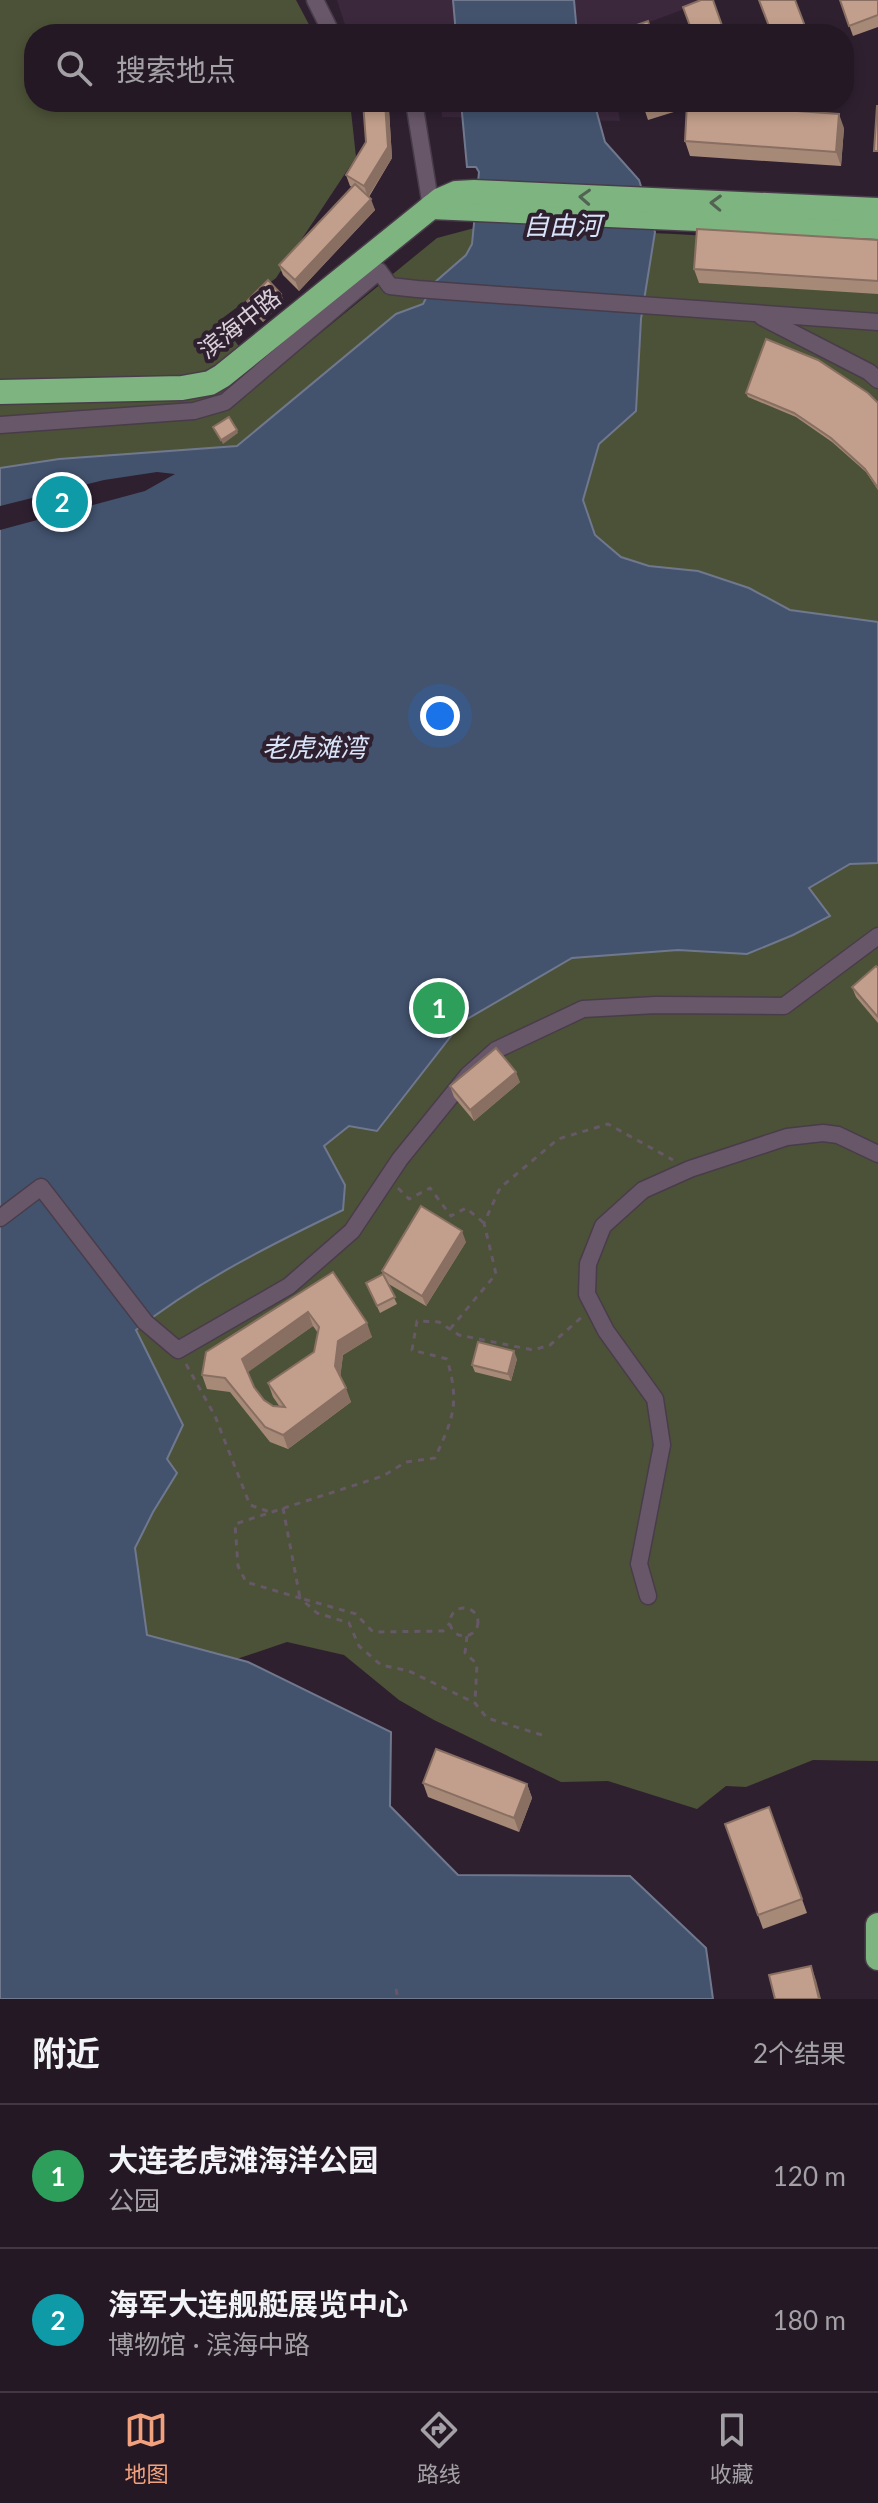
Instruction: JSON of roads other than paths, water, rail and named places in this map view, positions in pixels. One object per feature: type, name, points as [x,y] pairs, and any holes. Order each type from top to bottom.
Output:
[{"type":"highway","name":"滨海中路","points":[[0,392],[182,388],[210,383],[447,196],[473,201],[662,210],[878,227]]},
{"type":"highway","name":"滨海中路","points":[[662,210],[878,210]]},
{"type":"highway","points":[[878,1925],[878,1958]]},
{"type":"street","points":[[315,0],[327,24]]},
{"type":"street","points":[[416,112],[431,207]]},
{"type":"street","points":[[0,425],[194,411],[225,402],[379,271],[390,286],[417,289],[878,322]]},
{"type":"street","points":[[753,312],[869,372],[878,380]]},
{"type":"street","points":[[0,1218],[41,1187],[145,1322],[178,1350],[289,1286],[352,1231],[400,1159],[468,1075],[496,1050],[583,1009],[656,1005],[784,1006],[878,936]]},
{"type":"street","points":[[648,1596],[639,1564],[662,1445],[655,1399],[606,1331],[587,1294],[588,1264],[603,1226],[643,1190],[690,1169],[787,1137],[804,1133],[838,1135],[878,1154]]},
{"type":"water","points":[[453,0],[574,0],[576,24],[455,24]]},
{"type":"water","name":"老虎滩湾","points":[[462,112],[597,112],[605,142],[639,180],[655,232],[641,319],[636,411],[599,444],[583,500],[595,535],[621,557],[649,566],[698,571],[749,588],[790,610],[878,622],[878,863],[850,864],[809,888],[830,916],[747,954],[678,950],[572,958],[462,1022],[377,1131],[349,1126],[324,1146],[345,1185],[343,1210],[210,1279],[136,1330],[183,1425],[167,1459],[177,1473],[135,1548],[147,1635],[248,1662],[391,1732],[390,1806],[458,1875],[630,1876],[706,1948],[713,1999],[0,1999],[0,468],[59,459],[237,446],[396,314],[423,304],[434,283],[466,255],[472,244],[479,172],[476,167],[467,167]]},
{"type":"place","name":"海军大连舰艇展览中心","points":[[62,502]]},
{"type":"place","name":"大连老虎滩海洋公园","points":[[439,1008]]},
{"type":"water label","name":"自由河","points":[[562,226]]}]
